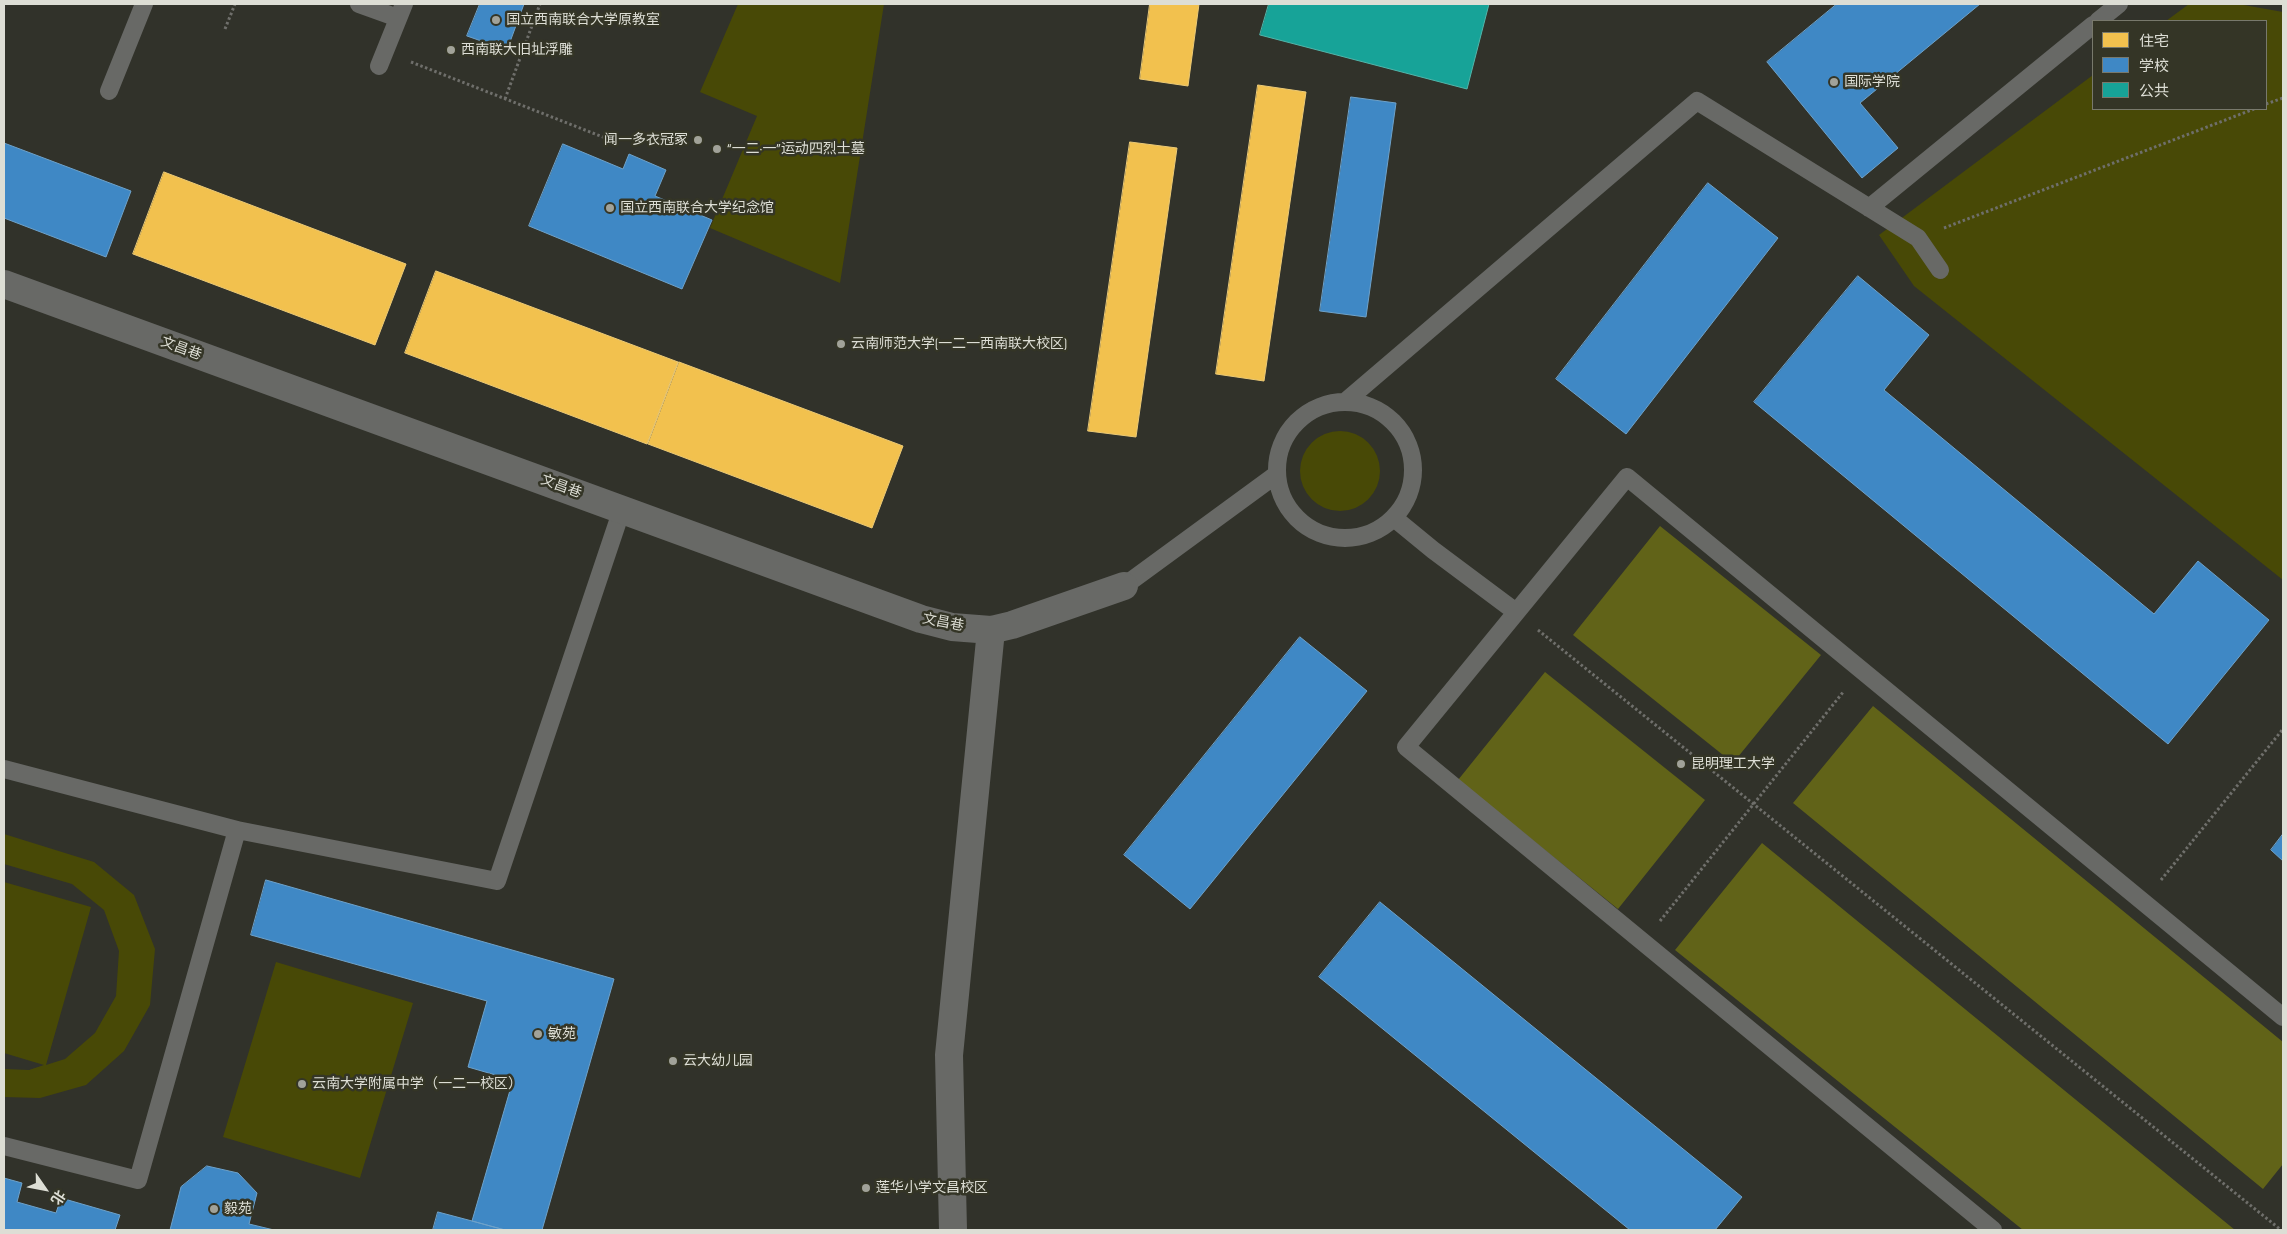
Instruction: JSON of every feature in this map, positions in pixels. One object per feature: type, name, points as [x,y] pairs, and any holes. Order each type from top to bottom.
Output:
[{"type":"street","name":"文昌巷","points":[[4,284],[921,619],[952,627],[991,630],[1124,586]]},
{"type":"street","points":[[952,1230],[949,1055],[991,630]]},
{"type":"lane","points":[[110,92],[144,4]]},
{"type":"lane","points":[[359,4],[401,11],[382,59]]},
{"type":"lane","points":[[2099,20],[2119,4]]},
{"type":"lane","points":[[1869,208],[2092,26]]},
{"type":"lane","points":[[1346,401],[1698,101],[1918,238],[1940,270]]},
{"type":"lane","points":[[1346,401],[1368,405],[1388,417],[1403,433],[1412,454],[1413,476],[1407,499],[1394,518],[1376,531],[1354,538],[1332,537],[1311,529],[1293,515],[1282,496],[1277,474],[1280,452],[1289,431],[1305,415],[1324,405],[1346,401]]},
{"type":"lane","points":[[1124,586],[1277,474]]},
{"type":"lane","points":[[1993,1230],[1406,747],[1627,477],[2283,1017]]},
{"type":"lane","points":[[4,769],[237,830],[497,881],[622,510]]},
{"type":"lane","points":[[1394,518],[1433,550],[1516,612]]},
{"type":"lane","points":[[4,1146],[138,1180],[237,830]]},
{"type":"path","points":[[225,29],[235,4]]},
{"type":"path","points":[[505,99],[540,4]]},
{"type":"path","points":[[382,59],[505,99],[608,140]]},
{"type":"path","points":[[2267,104],[2283,98]]},
{"type":"path","points":[[1918,238],[2251,110]]},
{"type":"path","points":[[1516,612],[2280,1230]]},
{"type":"path","points":[[1643,942],[1861,669]]},
{"type":"path","points":[[2144,902],[2283,729]]},
{"type":"shaded area","points":[[738,4],[884,4],[840,283],[710,228],[757,116],[700,92]]},
{"type":"shaded area","points":[[2189,4],[2238,4],[2283,12],[2283,580],[1914,286],[1879,235],[2092,76],[2092,110],[2267,110],[2267,20],[2167,20]]},
{"type":"shaded area","points":[[1340,431],[1355,434],[1368,443],[1377,456],[1380,471],[1377,486],[1368,499],[1355,508],[1340,511],[1325,508],[1312,499],[1303,486],[1300,471],[1303,456],[1312,443],[1325,434]]},
{"type":"shaded area","points":[[1660,526],[1821,655],[1733,763],[1573,635]]},
{"type":"shaded area","points":[[1545,672],[1705,800],[1618,909],[1458,780]]},
{"type":"shaded area","points":[[1873,706],[2283,1042],[2283,1164],[2263,1189],[1793,803]]},
{"type":"shaded area","points":[[4,834],[94,862],[134,895],[155,949],[150,1005],[124,1051],[86,1085],[40,1098],[4,1097],[4,1069],[29,1070],[44,1065],[4,1053],[4,882],[91,907],[46,1065],[65,1059],[95,1033],[116,996],[119,951],[104,910],[72,884],[4,864]]},
{"type":"shaded area","points":[[1762,843],[2235,1230],[2023,1230],[1675,950]]},
{"type":"shaded area","points":[[276,962],[413,1003],[360,1178],[223,1137]]},
{"type":"building: 住宅","points":[[1150,4],[1199,4],[1188,86],[1140,79]]},
{"type":"building: 住宅","points":[[1258,85],[1306,92],[1264,381],[1216,374]]},
{"type":"building: 住宅","points":[[1130,142],[1177,148],[1136,437],[1088,431]]},
{"type":"building: 住宅","points":[[164,172],[406,264],[375,345],[133,254]]},
{"type":"building: 住宅","points":[[436,271],[678,362],[647,444],[405,353]]},
{"type":"building: 住宅","points":[[679,362],[903,446],[872,528],[648,444]]},
{"type":"building: 学校","name":"国立西南联合大学原教室","points":[[480,4],[524,4],[507,50],[467,36]]},
{"type":"building: 学校","name":"国际学院","points":[[1837,4],[1980,4],[1860,103],[1898,148],[1862,178],[1767,62]]},
{"type":"building: 学校","points":[[1351,97],[1396,103],[1366,317],[1320,311]]},
{"type":"building: 学校","points":[[4,143],[131,191],[106,257],[4,218]]},
{"type":"building: 学校","name":"国立西南联合大学纪念馆","points":[[563,144],[623,169],[629,154],[666,170],[655,196],[712,220],[682,289],[529,226]]},
{"type":"building: 学校","points":[[1708,183],[1778,238],[1626,434],[1556,379]]},
{"type":"building: 学校","points":[[1858,276],[1929,335],[1884,390],[2154,614],[2198,561],[2269,620],[2168,744],[1754,402]]},
{"type":"building: 学校","points":[[1300,637],[1367,691],[1190,909],[1124,855]]},
{"type":"building: 学校","points":[[2283,834],[2283,861],[2271,850]]},
{"type":"building: 学校","name":"敏苑","points":[[266,880],[614,979],[542,1230],[505,1230],[472,1221],[513,1080],[468,1067],[487,1001],[251,935]]},
{"type":"building: 学校","points":[[1380,902],[1742,1197],[1715,1230],[1630,1230],[1319,977]]},
{"type":"building: 学校","name":"毅苑","points":[[207,1166],[238,1173],[257,1193],[249,1224],[274,1230],[170,1230],[181,1187]]},
{"type":"building: 学校","points":[[4,1178],[22,1183],[17,1202],[56,1213],[61,1198],[120,1215],[115,1230],[4,1230]]},
{"type":"building: 学校","points":[[438,1212],[472,1221],[505,1230],[433,1230]]},
{"type":"building: 公共","points":[[1269,4],[1489,4],[1467,89],[1260,35]]},
{"type":"place","name":"国立西南联合大学原教室","points":[[496,20]]},
{"type":"place","name":"西南联大旧址浮雕","points":[[451,50]]},
{"type":"place","name":"国际学院","points":[[1834,82]]},
{"type":"place","name":"闻一多衣冠冢","points":[[698,140]]},
{"type":"place","name":"“一二·一”运动四烈士墓","points":[[717,149]]},
{"type":"place","name":"国立西南联合大学纪念馆","points":[[610,208]]},
{"type":"place","name":"云南师范大学(一二一西南联大校区)","points":[[841,344]]},
{"type":"place","name":"昆明理工大学","points":[[1681,764]]},
{"type":"place","name":"敏苑","points":[[538,1034]]},
{"type":"place","name":"云大幼儿园","points":[[673,1061]]},
{"type":"place","name":"云南大学附属中学（一二一校区）","points":[[302,1084]]},
{"type":"place","name":"莲华小学文昌校区","points":[[866,1188]]},
{"type":"place","name":"毅苑","points":[[214,1209]]}]
